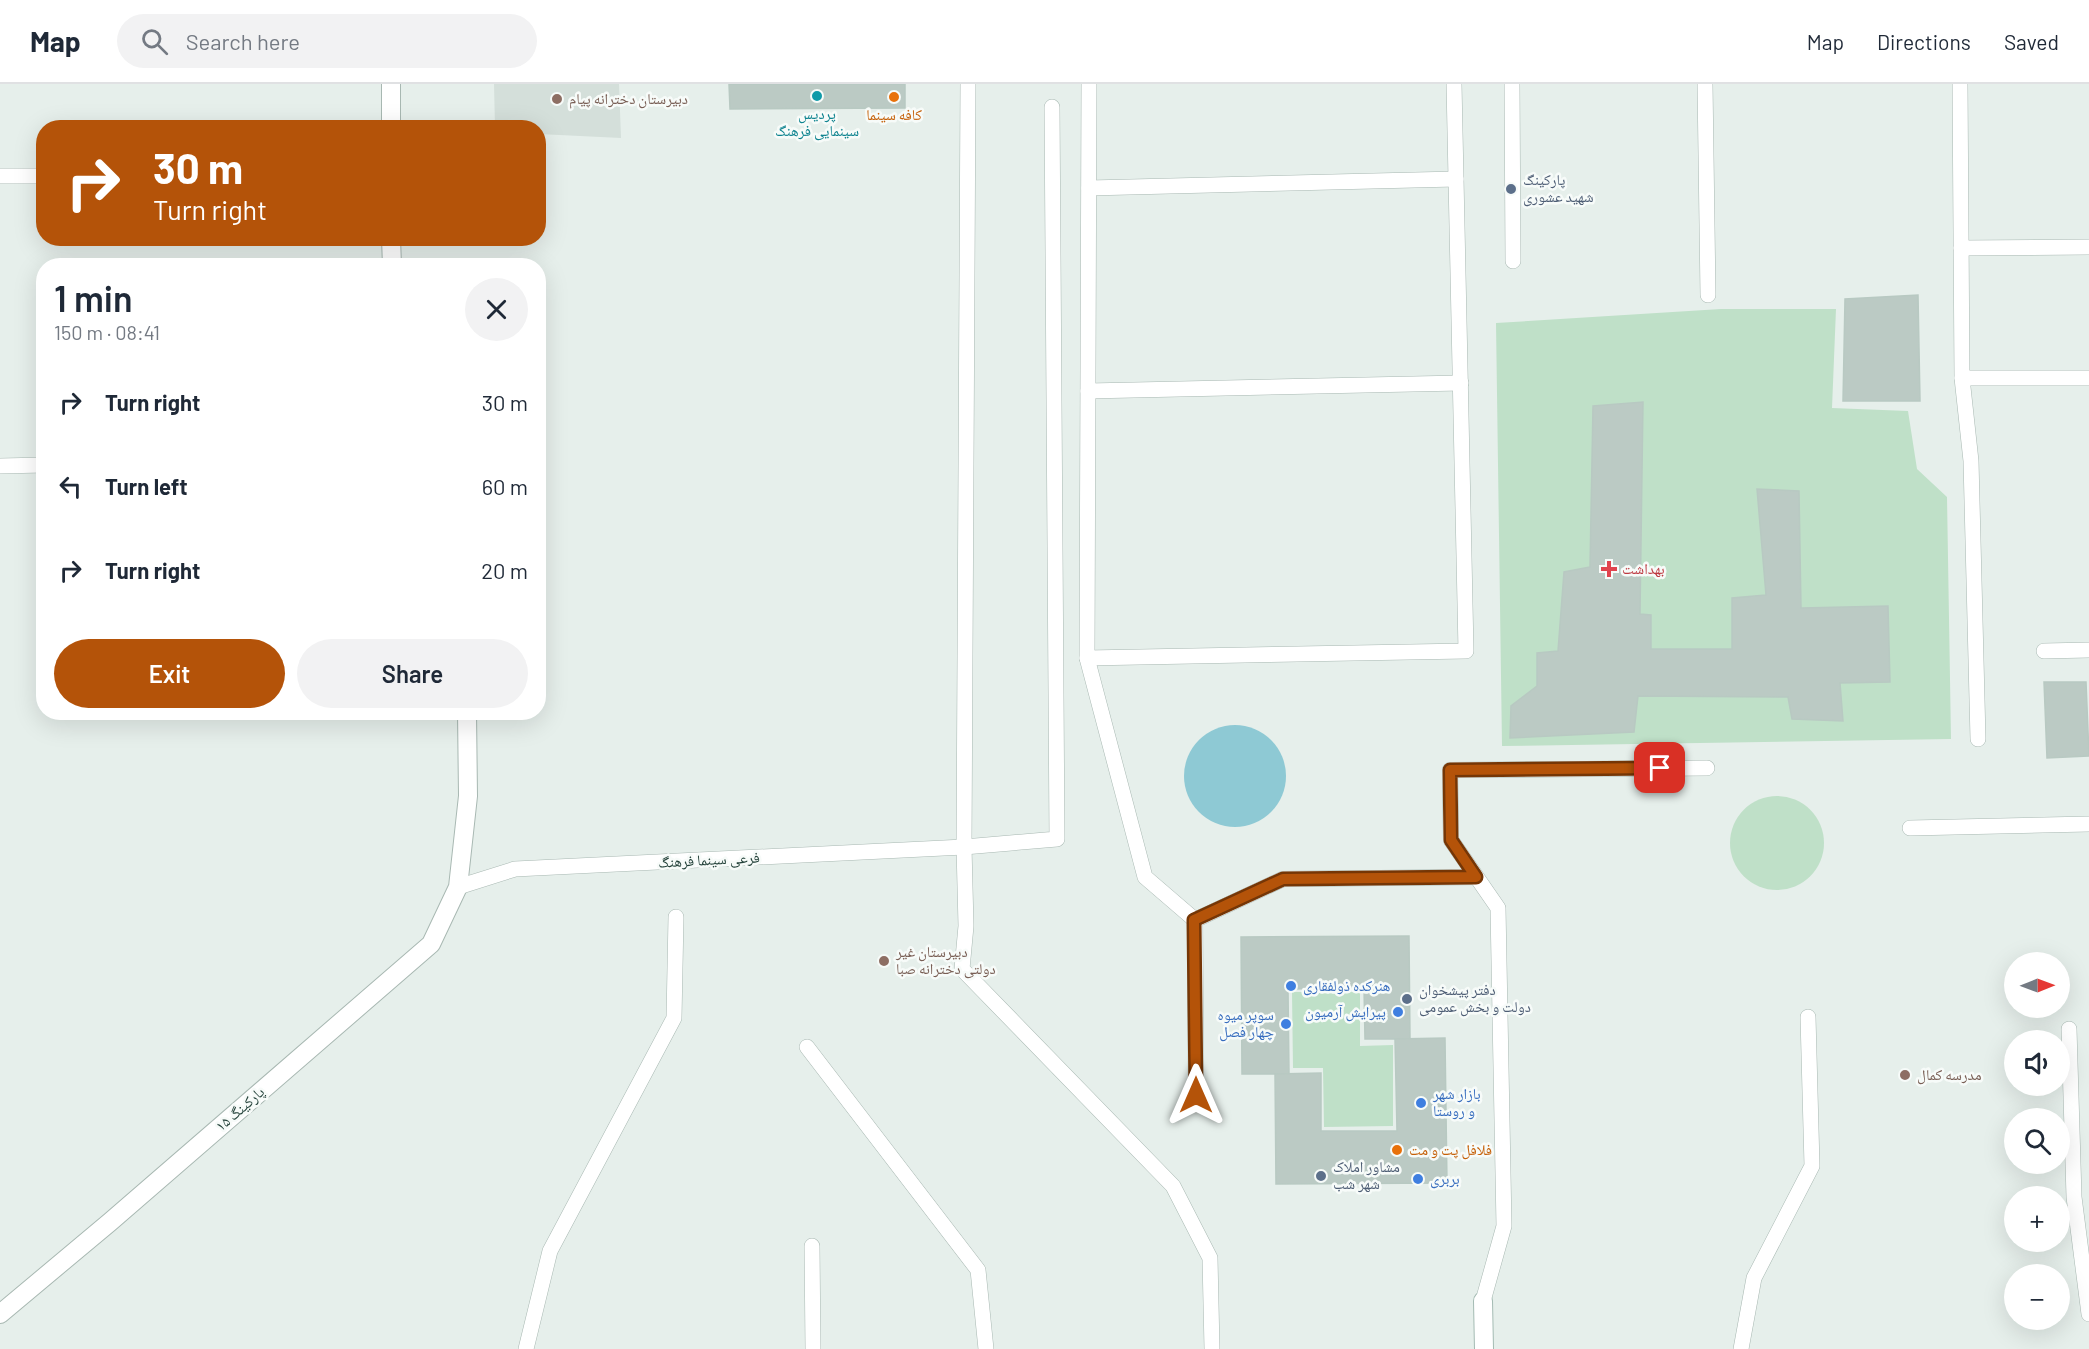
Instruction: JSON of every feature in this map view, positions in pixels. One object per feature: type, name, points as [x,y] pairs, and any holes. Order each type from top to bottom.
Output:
[{"type":"street","points":[[391,84],[391,120]]},
{"type":"street","name":"پارکینگ ۱۵","points":[[0,1314],[111,1222],[431,944],[458,887],[468,796],[467,720]]},
{"type":"street","points":[[1484,1301],[1484,1349]]},
{"type":"lane","points":[[968,84],[964,847],[966,926],[962,969],[1173,1186],[1210,1258],[1212,1349]]},
{"type":"lane","points":[[1089,84],[1087,658],[1145,877],[1194,920],[1196,1095]]},
{"type":"lane","points":[[1087,658],[1466,651],[1454,84]]},
{"type":"lane","points":[[1512,84],[1513,261]]},
{"type":"lane","points":[[1705,84],[1708,295]]},
{"type":"lane","points":[[1960,84],[1962,378],[1971,461],[1978,739]]},
{"type":"lane","name":"فرعی سینما فرهنگ","points":[[458,887],[515,869],[964,847],[1058,839],[1052,107]]},
{"type":"lane","points":[[0,176],[36,176]]},
{"type":"lane","points":[[1089,188],[1456,179]]},
{"type":"lane","points":[[1961,248],[2089,247]]},
{"type":"lane","points":[[1962,378],[2089,378]]},
{"type":"lane","points":[[1088,391],[1461,383]]},
{"type":"lane","points":[[0,466],[36,465]]},
{"type":"lane","points":[[2044,651],[2089,650]]},
{"type":"lane","points":[[1484,1301],[1504,1226],[1498,908],[1451,840],[1450,770],[1707,768]]},
{"type":"lane","points":[[1910,828],[2089,824]]},
{"type":"lane","points":[[1194,920],[1283,879],[1476,877]]},
{"type":"lane","points":[[526,1349],[550,1251],[674,1018],[676,917]]},
{"type":"lane","points":[[1741,1349],[1754,1278],[1812,1166],[1808,1017]]},
{"type":"lane","points":[[2069,1029],[2074,1197],[2089,1314]]},
{"type":"lane","points":[[807,1047],[978,1270],[986,1349]]},
{"type":"lane","points":[[812,1246],[813,1349]]},
{"type":"shaded area","name":"دبیرستان دخترانه پیام","points":[[494,84],[619,84],[621,138],[546,134],[546,120],[495,120]]},
{"type":"green space","points":[[1721,309],[1836,309],[1832,408],[1908,411],[1917,469],[1947,497],[1951,739],[1502,746],[1496,323]]},
{"type":"green space","points":[[1777,796],[1795,800],[1810,810],[1820,825],[1824,843],[1820,861],[1810,876],[1795,886],[1777,890],[1759,886],[1744,876],[1734,861],[1730,843],[1734,825],[1744,810],[1759,800]]},
{"type":"green space","points":[[1292,992],[1360,992],[1360,1046],[1393,1045],[1393,1126],[1324,1127],[1323,1068],[1293,1068]]},
{"type":"water","points":[[1235,725],[1255,729],[1271,740],[1282,756],[1286,776],[1282,796],[1271,812],[1255,823],[1235,827],[1215,823],[1199,812],[1188,796],[1184,776],[1188,756],[1199,740],[1215,729]]},
{"type":"building","name":"پردیس سینمایی فرهنگ","points":[[729,84],[905,84],[905,108],[730,109]]},
{"type":"building","points":[[1918,295],[1920,401],[1843,401],[1845,299]]},
{"type":"building","name":"بهداشت","points":[[1643,402],[1640,614],[1651,615],[1651,649],[1732,649],[1732,598],[1766,595],[1757,489],[1799,491],[1801,608],[1888,606],[1890,682],[1840,683],[1843,721],[1792,719],[1788,697],[1638,696],[1634,732],[1510,738],[1511,706],[1537,686],[1537,653],[1558,651],[1564,572],[1590,567],[1593,406]]},
{"type":"building","points":[[2044,682],[2086,682],[2089,756],[2047,758]]},
{"type":"building","points":[[1409,936],[1410,1039],[1365,1039],[1364,988],[1288,989],[1289,1074],[1242,1074],[1241,937]]},
{"type":"building","name":"بازار شهر و روستا","points":[[1445,1038],[1447,1183],[1276,1184],[1275,1074],[1321,1073],[1321,1131],[1397,1131],[1395,1039]]},
{"type":"place","name":"پردیس سینمایی فرهنگ","points":[[817,96]]},
{"type":"place","name":"کافه سینما","points":[[894,97]]},
{"type":"place","name":"دبیرستان دخترانه پیام","points":[[557,99]]},
{"type":"place","name":"پارکینگ شهید عشوری","points":[[1511,189]]},
{"type":"place","name":"بهداشت","points":[[1609,569]]},
{"type":"place","name":"دبیرستان غیر دولتی دخترانه صبا","points":[[884,961]]},
{"type":"place","name":"هنرکده ذولفقاری","points":[[1291,986]]},
{"type":"place","name":"دفتر پیشخوان دولت و بخش عمومی","points":[[1407,999]]},
{"type":"place","name":"پیرایش آرمیون","points":[[1398,1012]]},
{"type":"place","name":"سوپر میوه چهار فصل","points":[[1286,1024]]},
{"type":"place","name":"مدرسه کمال","points":[[1905,1075]]},
{"type":"place","name":"بازار شهر و روستا","points":[[1421,1103]]},
{"type":"place","name":"فلافل پت و مت","points":[[1397,1150]]},
{"type":"place","name":"مشاور املاک شهر شب","points":[[1321,1176]]},
{"type":"place","name":"بربری","points":[[1418,1179]]},
{"type":"route","points":[[1196,1095],[1194,920],[1283,879],[1476,877],[1451,840],[1450,770],[1660,768]]}]
